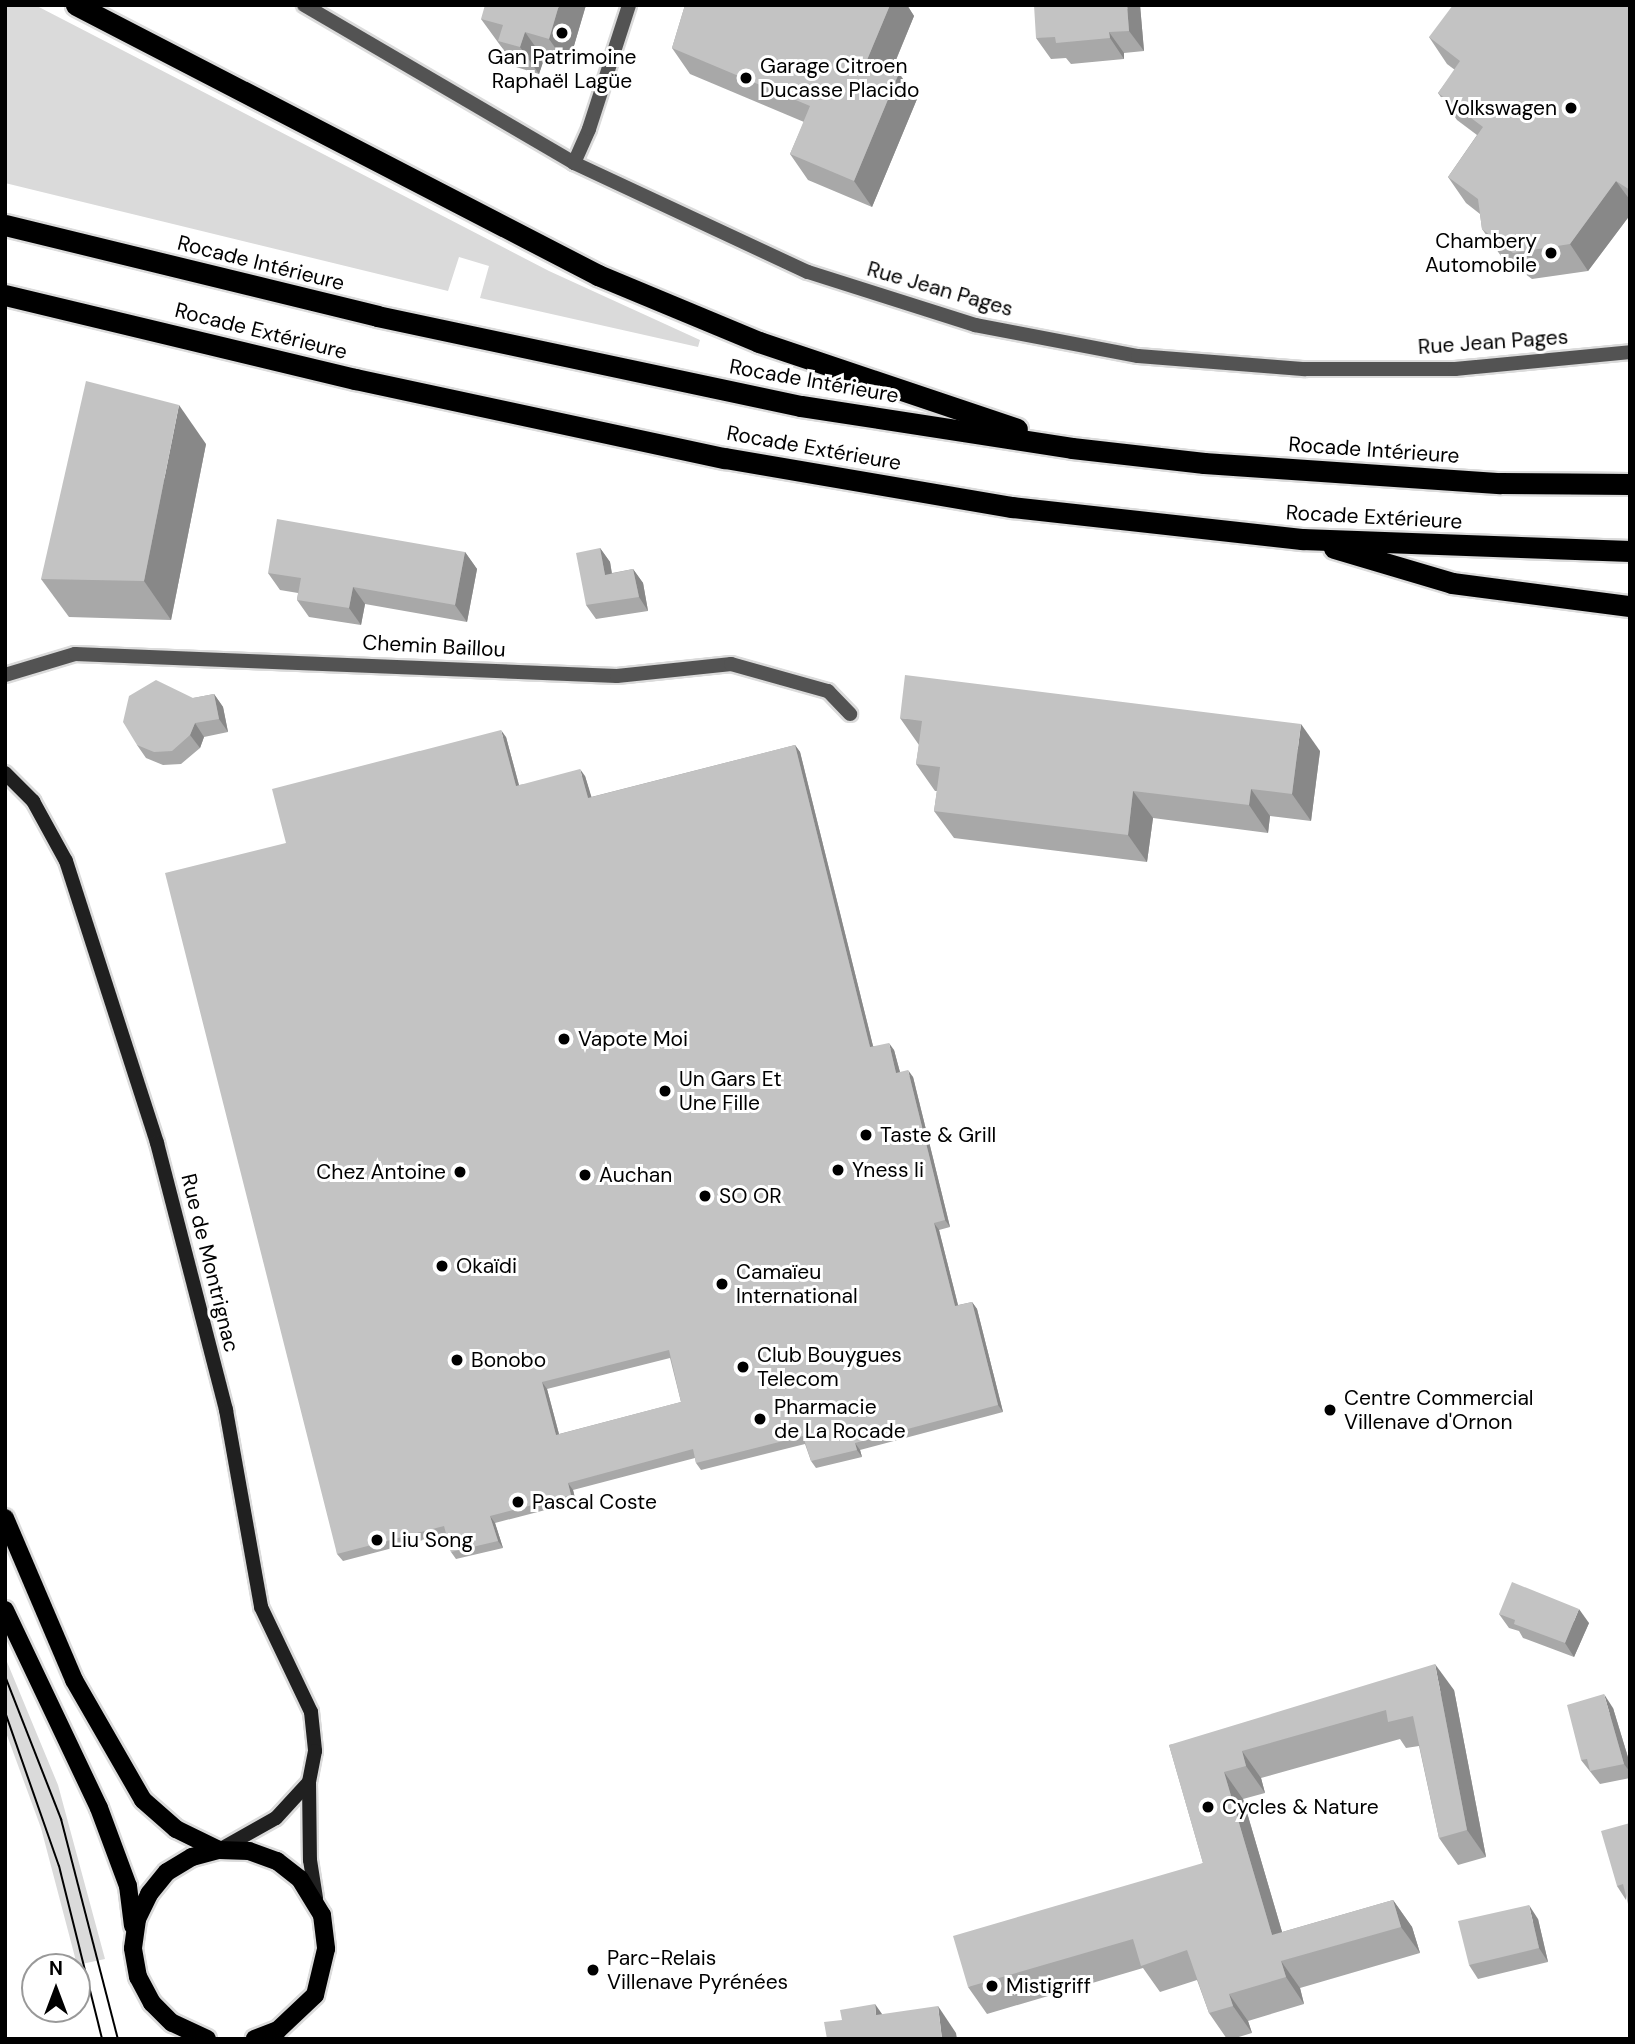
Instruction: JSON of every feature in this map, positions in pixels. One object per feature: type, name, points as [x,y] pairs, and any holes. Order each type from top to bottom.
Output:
[{"type":"highway","points":[[76,5],[598,275],[759,342],[1072,448]]},
{"type":"highway","name":"Rocade Intérieure","points":[[5,225],[377,316],[801,406],[1072,448],[1204,463],[1500,483],[1630,484]]},
{"type":"highway","name":"Rocade Extérieure","points":[[5,295],[355,379],[725,458],[1012,508],[1302,539],[1630,551]]},
{"type":"highway","points":[[1302,539],[1452,583],[1630,606]]},
{"type":"main road","name":"Rue de Montrignac","points":[[5,773],[33,801],[66,861],[157,1143],[226,1410],[261,1607],[312,1712],[315,1751],[309,1782],[310,1860],[317,1903]]},
{"type":"main road","points":[[5,1518],[74,1680],[143,1800],[176,1829],[219,1850],[249,1851],[277,1861],[300,1879],[317,1903],[326,1949],[315,1995],[274,2034],[255,2039]]},
{"type":"main road","points":[[5,1610],[121,1864],[133,1913],[133,1948],[138,1977],[152,2003],[178,2039]]},
{"type":"main road","points":[[133,1948],[137,1919],[149,1894],[167,1872],[192,1857],[219,1850],[276,1818],[309,1782]]},
{"type":"main road","points":[[152,2003],[172,2023],[207,2039]]},
{"type":"street","name":"Rue Jean Pages","points":[[304,5],[574,163],[808,272],[975,325],[1138,356],[1305,369],[1455,369],[1630,352]]},
{"type":"street","points":[[574,163],[590,130],[629,5]]},
{"type":"street","name":"Chemin Baillou","points":[[5,675],[75,654],[617,676],[731,664],[828,691],[850,714]]},
{"type":"shaded area","points":[[5,5],[35,5],[549,271],[700,340],[698,347],[480,298],[489,266],[459,257],[448,291],[5,183]]},
{"type":"shaded area","points":[[5,1657],[58,1785],[105,1959],[91,1962],[91,1953],[74,1953],[41,1828],[5,1730]]},
{"type":"building","points":[[485,5],[559,5],[549,39],[525,32],[520,47],[498,41],[503,25],[481,19]]},
{"type":"building","points":[[685,5],[890,5],[867,60],[899,73],[854,181],[790,154],[810,106],[672,48]]},
{"type":"building","points":[[1034,5],[1127,5],[1129,31],[1109,32],[1110,38],[1056,43],[1055,37],[1036,38]]},
{"type":"building","points":[[1453,5],[1630,5],[1630,190],[1616,181],[1570,244],[1513,253],[1482,229],[1478,199],[1448,177],[1483,127],[1438,93],[1460,61],[1429,37]]},
{"type":"building","points":[[86,381],[179,405],[144,581],[41,579]]},
{"type":"building","points":[[277,519],[465,552],[455,605],[353,587],[349,608],[297,600],[301,578],[268,573]]},
{"type":"building","points":[[600,548],[605,575],[633,569],[639,597],[586,605],[576,553]]},
{"type":"building","points":[[905,675],[1301,724],[1292,794],[1251,789],[1249,805],[1133,791],[1128,835],[934,811],[940,767],[916,764],[922,721],[900,718]]},
{"type":"building","points":[[156,680],[193,698],[214,694],[219,719],[195,723],[190,735],[172,751],[154,752],[137,745],[123,722],[129,696]]},
{"type":"building","name":"Auchan","points":[[501,730],[516,786],[580,769],[588,798],[795,745],[870,1047],[889,1043],[896,1073],[908,1070],[945,1220],[934,1223],[955,1306],[972,1302],[998,1405],[855,1443],[857,1450],[811,1461],[803,1436],[696,1463],[693,1449],[568,1483],[571,1495],[490,1516],[498,1541],[451,1552],[444,1526],[337,1554],[165,873],[286,843],[272,789]],"holes":[[[669,1350],[681,1402],[556,1435],[542,1382]]]},
{"type":"building","points":[[1512,1582],[1579,1609],[1565,1643],[1514,1624],[1515,1620],[1499,1614]]},
{"type":"building","points":[[1435,1664],[1467,1830],[1439,1838],[1413,1716],[1388,1722],[1386,1710],[1242,1751],[1246,1766],[1224,1772],[1272,1935],[1393,1900],[1401,1927],[1281,1961],[1286,1977],[1229,1994],[1233,2006],[1209,2013],[1187,1950],[1141,1966],[1133,1939],[968,1987],[953,1936],[1203,1863],[1169,1745]]},
{"type":"building","points":[[1604,1694],[1624,1764],[1590,1771],[1587,1759],[1581,1760],[1567,1705]]},
{"type":"building","points":[[1630,1823],[1630,1912],[1623,1884],[1617,1886],[1601,1831]]},
{"type":"building","points":[[1529,1905],[1539,1948],[1469,1965],[1458,1921]]},
{"type":"building","points":[[875,2004],[876,2015],[938,2006],[942,2039],[827,2039],[824,2022],[842,2020],[840,2010]]},
{"type":"tram line","points":[[5,1676],[61,1819],[118,2039]]},
{"type":"tram line","points":[[5,1712],[59,1866],[102,2039]]},
{"type":"place","name":"Gan Patrimoine Raphaël Lagüe","points":[[562,33]]},
{"type":"place","name":"Garage Citroen Ducasse Placido","points":[[746,78]]},
{"type":"place","name":"Volkswagen","points":[[1571,108]]},
{"type":"place","name":"Chambery Automobile","points":[[1551,253]]},
{"type":"place","name":"Vapote Moi","points":[[564,1039]]},
{"type":"place","name":"Un Gars Et Une Fille","points":[[665,1091]]},
{"type":"place","name":"Taste & Grill","points":[[866,1135]]},
{"type":"place","name":"Yness Ii","points":[[838,1170]]},
{"type":"place","name":"Chez Antoine","points":[[460,1172]]},
{"type":"place","name":"Auchan","points":[[585,1175]]},
{"type":"place","name":"SO OR","points":[[705,1196]]},
{"type":"place","name":"Okaïdi","points":[[442,1266]]},
{"type":"place","name":"Camaïeu International","points":[[722,1284]]},
{"type":"place","name":"Bonobo","points":[[457,1360]]},
{"type":"place","name":"Club Bouygues Telecom","points":[[743,1367]]},
{"type":"place","name":"Centre Commercial Villenave d'Ornon","points":[[1330,1410]]},
{"type":"place","name":"Pharmacie de La Rocade","points":[[760,1419]]},
{"type":"place","name":"Pascal Coste","points":[[518,1502]]},
{"type":"place","name":"Liu Song","points":[[377,1540]]},
{"type":"place","name":"Cycles & Nature","points":[[1208,1807]]},
{"type":"place","name":"Parc-Relais Villenave Pyrénées","points":[[593,1970]]},
{"type":"place","name":"Mistigriff","points":[[992,1986]]}]
